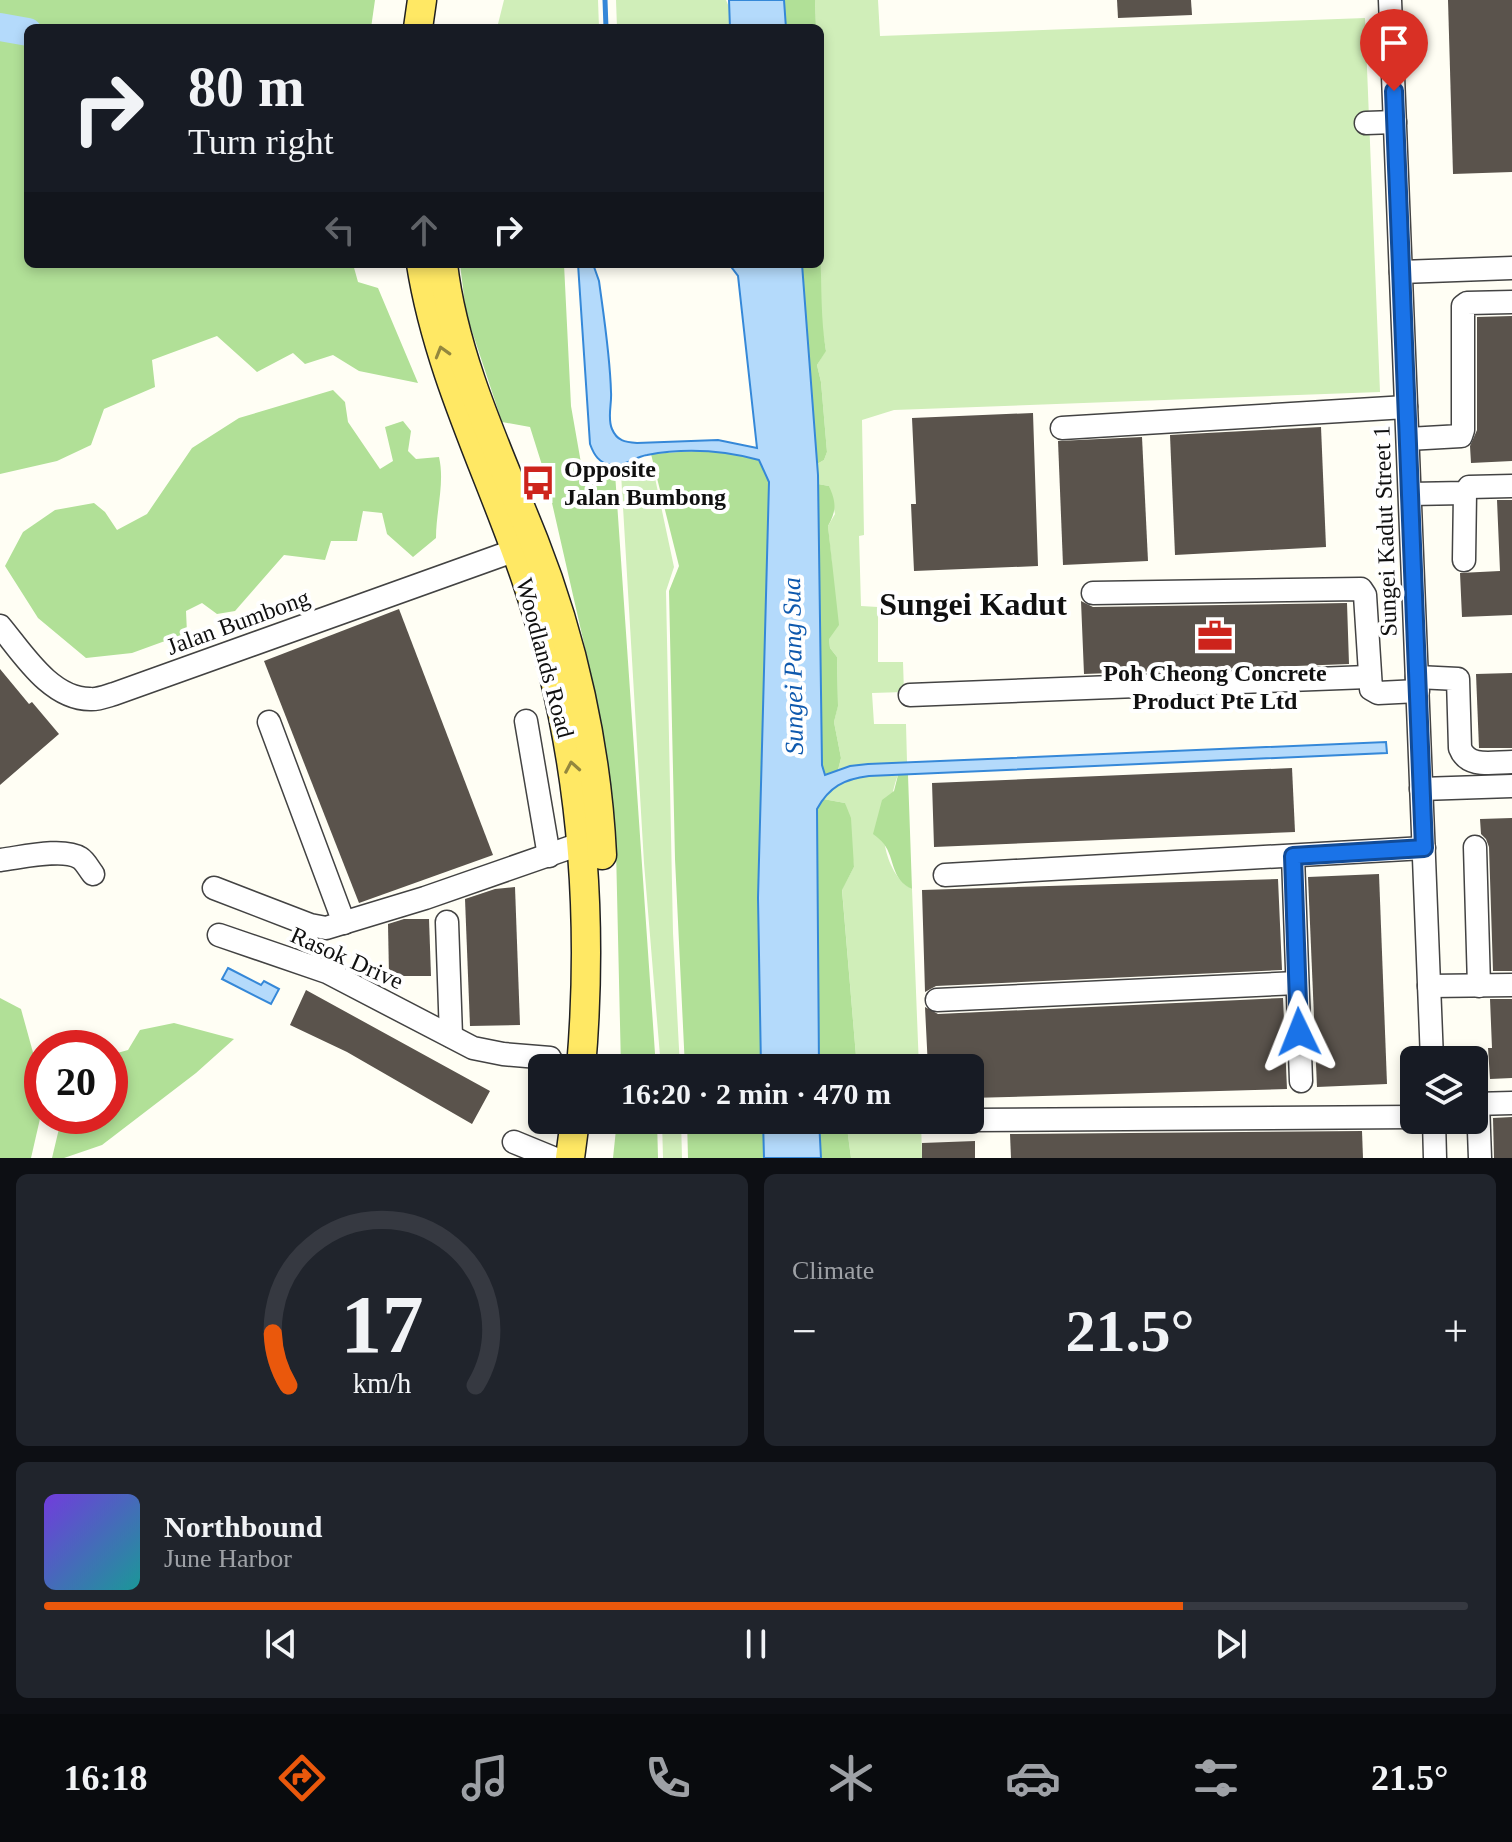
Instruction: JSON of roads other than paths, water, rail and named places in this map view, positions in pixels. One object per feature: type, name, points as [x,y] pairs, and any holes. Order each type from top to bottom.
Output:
[{"type":"main road","points":[[419,24],[422,0]]},
{"type":"main road","name":"Woodlands Road","points":[[422,268],[431,316],[454,394],[516,550],[542,630],[565,724],[583,843],[587,964],[582,1054]]},
{"type":"main road","name":"Woodlands Road","points":[[444,268],[473,387],[535,543],[561,624],[585,724],[594,775],[604,889],[600,1054]]},
{"type":"main road","points":[[570,1158],[573,1134]]},
{"type":"main road","points":[[589,1158],[592,1134]]},
{"type":"street","name":"Sungei Kadut Street 1","points":[[1390,0],[1431,1046]]},
{"type":"street","points":[[1366,123],[1395,122]]},
{"type":"street","points":[[1401,272],[1512,268]]},
{"type":"street","points":[[1408,439],[1461,436],[1463,306],[1467,303],[1512,302]]},
{"type":"street","points":[[1062,428],[1406,407]]},
{"type":"street","points":[[1464,560],[1465,493],[1469,487],[1512,486]]},
{"type":"street","points":[[1410,494],[1465,493]]},
{"type":"street","name":"Jalan Bumbong","points":[[0,626],[47,681],[89,700],[114,694],[516,550]]},
{"type":"street","points":[[1093,593],[1361,589],[1366,600],[1371,689],[1374,692],[1458,679],[1460,748],[1468,761],[1512,762]]},
{"type":"street","points":[[910,695],[1368,677]]},
{"type":"street","points":[[526,721],[549,856]]},
{"type":"street","points":[[269,722],[344,923]]},
{"type":"street","points":[[532,756],[548,737],[565,724]]},
{"type":"street","points":[[1421,789],[1512,786]]},
{"type":"street","points":[[214,888],[318,928],[344,923],[583,843]]},
{"type":"street","points":[[1475,847],[1479,986]]},
{"type":"street","points":[[945,875],[1424,848]]},
{"type":"street","points":[[0,860],[35,855],[71,855],[82,859],[93,874]]},
{"type":"street","points":[[1293,856],[1301,1081]]},
{"type":"street","points":[[447,922],[451,1036]]},
{"type":"street","name":"Rasok Drive","points":[[219,935],[327,972],[482,1052],[528,1059]]},
{"type":"street","points":[[937,1000],[1297,983]]},
{"type":"street","points":[[1429,986],[1512,985]]},
{"type":"street","points":[[563,1054],[585,1024]]},
{"type":"street","points":[[1488,1104],[1512,1103]]},
{"type":"street","points":[[984,1120],[1400,1117]]},
{"type":"street","points":[[1434,1134],[1435,1158]]},
{"type":"street","points":[[1478,1134],[1480,1158]]},
{"type":"street","points":[[514,1142],[553,1158]]},
{"type":"water","points":[[729,0],[784,0],[786,24],[730,24]]},
{"type":"water","name":"Sungei Pang Sua","points":[[578,268],[594,268],[599,281],[609,364],[610,420],[616,436],[637,443],[718,440],[757,448],[738,276],[732,268],[802,268],[818,475],[822,765],[825,775],[850,766],[868,764],[1386,742],[1387,753],[869,776],[845,782],[832,790],[817,809],[819,1054],[761,1054],[758,898],[769,482],[759,460],[731,454],[675,451],[642,456],[616,465],[603,462],[593,452]]},
{"type":"water","points":[[228,968],[261,985],[264,981],[279,989],[271,1004],[222,979]]},
{"type":"water","points":[[763,1134],[820,1134],[821,1158],[764,1158]]},
{"type":"waterway","points":[[605,0],[606,24]]},
{"type":"waterway","points":[[0,27],[24,31]]},
{"type":"place","name":"Opposite Jalan Bumbong","points":[[538,483]]},
{"type":"place","name":"Poh Cheong Concrete Product Pte Ltd","points":[[1215,636]]},
{"type":"district","name":"Sungei Kadut","points":[[973,604]]}]
